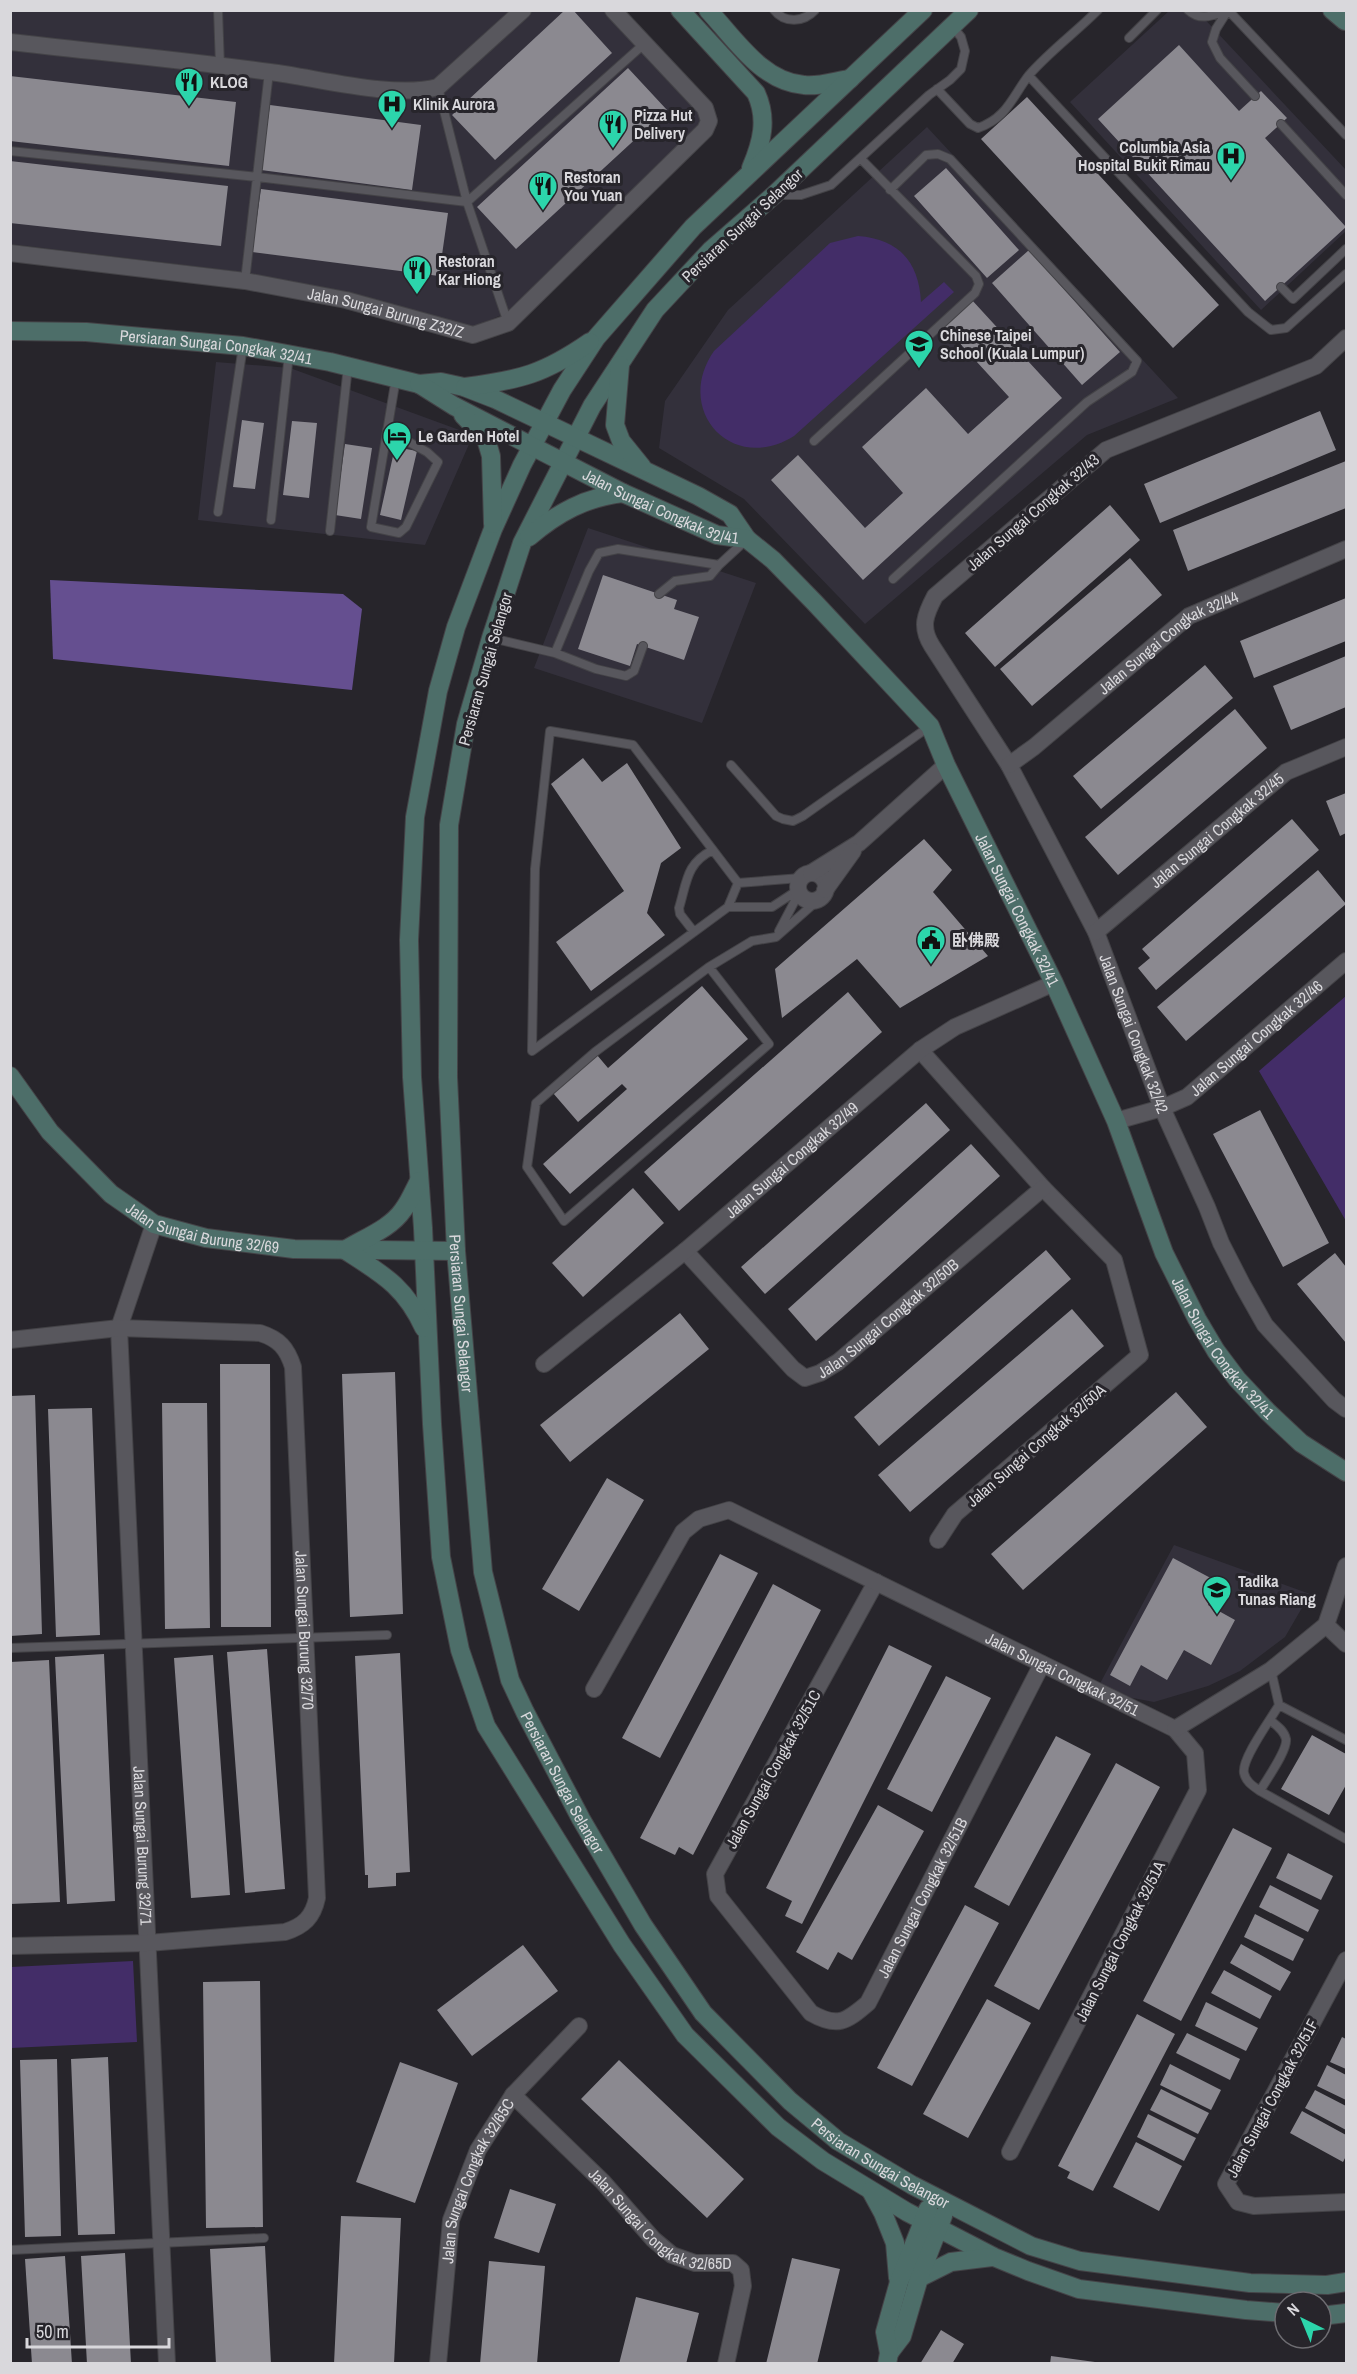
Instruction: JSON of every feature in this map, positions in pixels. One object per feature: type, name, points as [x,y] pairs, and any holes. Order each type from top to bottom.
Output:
[{"type":"main road","points":[[680,10],[756,93],[762,106],[763,133],[750,172]]},
{"type":"main road","points":[[708,10],[760,66],[775,78],[806,86],[850,79]]},
{"type":"main road","name":"Persiaran Sungai Selangor","points":[[923,10],[693,227],[596,338],[562,390],[532,446],[493,529],[456,627],[438,691],[415,817],[409,940],[412,1077],[441,1557],[460,1650],[486,1725],[622,1945],[685,2035],[778,2127],[823,2161],[930,2224],[994,2257],[1079,2289],[1273,2312]]},
{"type":"main road","name":"Persiaran Sungai Selangor","points":[[969,10],[774,195],[711,250],[655,310],[592,406],[522,543],[491,638],[466,724],[449,825],[448,1077],[456,1251],[483,1572],[510,1680],[581,1819],[643,1925],[703,2013],[790,2101],[838,2141],[941,2200],[1031,2246],[1080,2261],[1250,2283],[1347,2282]]},
{"type":"main road","name":"Persiaran Sungai Congkak 32/41","points":[[10,331],[86,332],[243,346],[348,366],[419,384],[454,406],[532,446]]},
{"type":"main road","points":[[464,387],[512,381],[538,372],[561,362],[596,338]]},
{"type":"main road","points":[[620,361],[615,425],[621,441],[646,471]]},
{"type":"main road","name":"Persiaran Sungai Congkak 32/41","points":[[419,384],[441,382],[464,387],[545,423]]},
{"type":"main road","points":[[454,406],[486,439],[493,470],[493,529]]},
{"type":"main road","name":"Jalan Sungai Congkak 32/41","points":[[545,423],[730,514],[747,539],[773,560],[930,726],[946,765],[1054,983],[1116,1121],[1164,1253],[1197,1319],[1215,1351],[1267,1412],[1301,1443],[1347,1472]]},
{"type":"main road","name":"Jalan Sungai Congkak 32/41","points":[[532,446],[623,493],[717,535],[747,539]]},
{"type":"main road","points":[[522,543],[567,509],[600,495],[623,493]]},
{"type":"main road","name":"Jalan Sungai Burung 32/69","points":[[10,1076],[50,1132],[111,1194],[154,1224],[217,1239],[294,1249],[456,1251]]},
{"type":"main road","points":[[419,1179],[404,1210],[396,1218],[382,1229],[345,1250],[387,1277],[406,1296],[427,1335]]},
{"type":"main road","points":[[869,2189],[883,2212],[896,2243],[899,2282]]},
{"type":"main road","points":[[888,2358],[885,2332],[899,2282],[941,2200]]},
{"type":"main road","points":[[888,2358],[902,2336],[919,2278],[930,2224]]},
{"type":"main road","points":[[919,2278],[951,2262],[994,2257]]},
{"type":"main road","points":[[1246,2310],[1250,2283]]},
{"type":"street","points":[[10,42],[269,72],[398,91],[423,91],[438,87],[523,10]]},
{"type":"street","name":"Jalan Sungai Burung Z32/Z","points":[[10,252],[245,281],[346,300],[473,334],[508,323],[705,130],[709,121],[705,108],[614,10]]},
{"type":"street","name":"Jalan Sungai Congkak 32/43","points":[[932,646],[925,636],[923,626],[935,596],[1106,450],[1316,366],[1347,338]]},
{"type":"street","name":"Jalan Sungai Congkak 32/44","points":[[1009,765],[1034,747],[1189,616],[1347,549]]},
{"type":"street","name":"Jalan Sungai Congkak 32/42","points":[[932,646],[1009,765],[1096,932],[1162,1108],[1221,1243],[1265,1325],[1334,1400],[1347,1409]]},
{"type":"street","name":"Jalan Sungai Congkak 32/45","points":[[1096,932],[1286,772],[1347,747]]},
{"type":"street","points":[[802,884],[859,843],[946,765]]},
{"type":"street","points":[[802,884],[809,901],[821,895],[859,843]]},
{"type":"street","points":[[802,884],[823,878],[821,895]]},
{"type":"street","name":"Jalan Sungai Congkak 32/46","points":[[1116,1121],[1162,1108],[1187,1097],[1347,961]]},
{"type":"street","name":"Jalan Sungai Congkak 32/49","points":[[544,1364],[686,1251],[920,1050],[955,1027],[1054,983]]},
{"type":"street","points":[[920,1050],[1043,1188]]},
{"type":"street","name":"Jalan Sungai Congkak 32/50B","points":[[686,1251],[793,1369],[806,1378],[838,1362],[1043,1188]]},
{"type":"street","name":"Jalan Sungai Congkak 32/50A","points":[[938,1540],[955,1514],[1140,1355],[1114,1260],[1043,1188]]},
{"type":"street","points":[[10,1340],[119,1328],[154,1224]]},
{"type":"street","name":"Jalan Sungai Burung 32/70","points":[[10,1946],[148,1943],[285,1932],[298,1928],[309,1919],[317,1898],[307,1636],[293,1367],[288,1350],[273,1337],[260,1333],[119,1328]]},
{"type":"street","name":"Jalan Sungai Burung 32/71","points":[[119,1328],[167,2364]]},
{"type":"street","name":"Jalan Sungai Congkak 32/51","points":[[594,1689],[683,1532],[699,1520],[729,1510],[1175,1730]]},
{"type":"street","points":[[1175,1730],[1271,1670],[1326,1625],[1347,1566]]},
{"type":"street","name":"Jalan Sungai Congkak 32/51C","points":[[763,1951],[718,1896],[715,1874],[876,1582]]},
{"type":"street","points":[[1326,1625],[1347,1644]]},
{"type":"street","name":"Jalan Sungai Congkak 32/51B","points":[[763,1951],[811,2013],[828,2022],[851,2018],[868,2003],[1042,1664]]},
{"type":"street","name":"Jalan Sungai Congkak 32/51A","points":[[1010,2152],[1198,1790],[1195,1754],[1175,1730]]},
{"type":"street","name":"Jalan Sungai Congkak 32/51F","points":[[1347,1960],[1226,2184],[1238,2202],[1254,2206],[1347,2202]]},
{"type":"street","name":"Jalan Sungai Congkak 32/65C","points":[[438,2364],[450,2220],[478,2150],[513,2095],[579,2026]]},
{"type":"street","name":"Jalan Sungai Congkak 32/65D","points":[[513,2095],[603,2182],[653,2240],[672,2254],[695,2263],[732,2263],[741,2270],[743,2286],[726,2364]]},
{"type":"lane","points":[[218,10],[220,66]]},
{"type":"lane","points":[[774,10],[777,14],[791,20],[809,17],[815,10]]},
{"type":"lane","points":[[937,89],[970,124],[978,128],[986,126],[1007,110],[1029,76],[1098,10]]},
{"type":"lane","points":[[1129,38],[1157,10]]},
{"type":"lane","points":[[1188,10],[1195,16],[1203,18],[1228,10]]},
{"type":"lane","points":[[1255,96],[1220,58],[1212,42],[1216,29],[1228,10],[1347,135]]},
{"type":"lane","points":[[774,195],[801,195],[831,185],[961,69],[965,51],[962,37],[952,26]]},
{"type":"lane","points":[[10,151],[467,202],[644,44]]},
{"type":"lane","points":[[245,281],[269,72]]},
{"type":"lane","points":[[1029,76],[1262,325],[1271,330],[1286,328],[1347,274]]},
{"type":"lane","points":[[438,87],[467,202],[508,323]]},
{"type":"lane","points":[[1281,124],[1347,195]]},
{"type":"lane","points":[[890,190],[926,155],[938,154],[950,159],[1137,361],[1132,372],[1087,402],[892,579]]},
{"type":"lane","points":[[814,441],[975,292],[979,284],[976,276],[861,159]]},
{"type":"lane","points":[[1281,287],[1293,299],[1347,249]]},
{"type":"lane","points":[[218,512],[243,346]]},
{"type":"lane","points":[[271,520],[289,354]]},
{"type":"lane","points":[[330,531],[348,366]]},
{"type":"lane","points":[[387,430],[427,452],[438,462],[406,527],[399,533],[371,527],[387,430],[396,378]]},
{"type":"lane","points":[[659,594],[675,581],[710,576],[747,539]]},
{"type":"lane","points":[[555,653],[589,571],[599,553],[618,549],[719,565]]},
{"type":"lane","points":[[491,638],[555,653],[596,669],[626,676],[634,671],[643,646]]},
{"type":"lane","points":[[731,765],[776,816],[793,821],[816,809],[930,726]]},
{"type":"lane","points":[[550,731],[633,745],[738,883],[728,907],[532,1051],[535,869],[550,731]]},
{"type":"lane","points":[[694,932],[680,914],[679,909],[691,867],[697,860],[713,850]]},
{"type":"lane","points":[[738,883],[802,884]]},
{"type":"lane","points":[[728,907],[772,907],[802,884]]},
{"type":"lane","points":[[776,937],[802,884]]},
{"type":"lane","points":[[709,967],[769,1044],[564,1221],[527,1167],[536,1103],[595,1052],[709,967],[752,941],[776,937],[821,895]]},
{"type":"lane","points":[[10,1648],[387,1635]]},
{"type":"lane","points":[[1271,1670],[1279,1705],[1247,1758],[1243,1772],[1248,1782],[1260,1791],[1347,1839]]},
{"type":"lane","points":[[1279,1705],[1347,1740]]},
{"type":"lane","points":[[1260,1791],[1285,1748],[1286,1739],[1281,1730],[1270,1720]]},
{"type":"lane","points":[[10,2250],[264,2238]]},
{"type":"shaded area","points":[[11,11],[604,11],[698,111],[700,120],[697,127],[511,311],[473,327],[349,292],[235,271],[11,244]]},
{"type":"shaded area","name":"Columbia Asia Hospital Bukit Rimau","points":[[1169,11],[1197,11],[1346,170],[1346,231],[1261,310],[1070,102]]},
{"type":"shaded area","name":"Chinese Taipei School (Kuala Lumpur)","points":[[927,127],[1178,398],[1087,435],[865,624],[744,499],[659,448],[665,401],[728,310]]},
{"type":"shaded area","points":[[858,236],[885,242],[904,255],[916,275],[921,302],[944,282],[954,292],[794,436],[771,446],[750,447],[731,442],[715,430],[705,414],[700,395],[703,373],[714,351],[830,243]]},
{"type":"shaded area","points":[[216,362],[290,368],[473,435],[425,545],[198,520]]},
{"type":"shaded area","points":[[588,528],[756,583],[702,723],[534,668]]},
{"type":"shaded area","points":[[50,580],[343,594],[362,609],[352,690],[53,659]]},
{"type":"shaded area","points":[[1346,996],[1346,1221],[1259,1071]]},
{"type":"shaded area","name":"Tadika Tunas Riang","points":[[1174,1545],[1310,1594],[1285,1637],[1240,1671],[1208,1686],[1154,1702],[1096,1691]]},
{"type":"shaded area","points":[[133,1961],[137,2042],[11,2048],[11,1967]]},
{"type":"building","points":[[565,10],[573,10],[612,53],[495,160],[452,115]]},
{"type":"building","name":"Columbia Asia Hospital Bukit Rimau","points":[[1179,45],[1239,111],[1261,91],[1287,118],[1265,138],[1346,227],[1265,301],[1098,119]]},
{"type":"building","points":[[628,68],[667,110],[516,249],[477,207]]},
{"type":"building","points":[[10,76],[236,102],[229,166],[10,141]]},
{"type":"building","points":[[1027,97],[1219,305],[1173,348],[981,139]]},
{"type":"building","points":[[270,105],[421,125],[412,190],[261,170]]},
{"type":"building","points":[[10,161],[228,186],[221,246],[10,223]]},
{"type":"building","points":[[946,168],[1019,250],[987,278],[914,196]]},
{"type":"building","points":[[261,189],[448,213],[439,276],[252,252]]},
{"type":"building","points":[[1029,250],[1120,352],[1082,385],[992,283]]},
{"type":"building","points":[[971,299],[1062,398],[863,580],[771,480],[798,455],[865,528],[903,493],[862,447],[926,388],[968,434],[1009,397],[943,325]]},
{"type":"building","points":[[1320,411],[1336,450],[1160,523],[1144,484]]},
{"type":"building","points":[[242,420],[264,423],[255,489],[233,487]]},
{"type":"building","points":[[292,421],[317,423],[309,498],[283,495]]},
{"type":"building","points":[[345,444],[372,448],[361,519],[335,515]]},
{"type":"building","points":[[395,447],[417,451],[401,520],[380,515]]},
{"type":"building","points":[[1346,461],[1346,508],[1188,571],[1173,530]]},
{"type":"building","points":[[1110,505],[1140,540],[995,667],[965,633]]},
{"type":"building","points":[[1130,558],[1162,595],[1032,706],[1000,669]]},
{"type":"building","points":[[603,575],[677,600],[674,609],[699,617],[684,660],[637,644],[630,666],[578,649]]},
{"type":"building","points":[[1346,598],[1346,641],[1254,678],[1240,641]]},
{"type":"building","points":[[1346,656],[1346,707],[1291,730],[1273,686]]},
{"type":"building","points":[[1205,665],[1233,698],[1101,809],[1073,776]]},
{"type":"building","points":[[1235,709],[1267,748],[1118,875],[1085,837]]},
{"type":"building","points":[[583,758],[602,782],[627,763],[681,848],[661,863],[647,913],[665,935],[591,991],[556,942],[624,891],[551,784]]},
{"type":"building","points":[[1346,793],[1346,833],[1340,836],[1326,801]]},
{"type":"building","points":[[1292,819],[1319,850],[1156,990],[1138,968],[1150,958],[1142,949]]},
{"type":"building","points":[[924,839],[952,870],[933,892],[988,956],[900,1008],[857,959],[782,1018],[775,969]]},
{"type":"building","points":[[1318,870],[1346,904],[1186,1041],[1157,1007]]},
{"type":"building","points":[[702,986],[748,1039],[570,1194],[543,1164],[627,1089],[622,1084],[578,1122],[553,1093],[597,1055],[608,1068]]},
{"type":"building","points":[[848,992],[882,1032],[679,1211],[644,1172]]},
{"type":"building","points":[[926,1103],[950,1130],[765,1294],[741,1267]]},
{"type":"building","points":[[1260,1110],[1329,1243],[1283,1267],[1213,1134]]},
{"type":"building","points":[[971,1144],[1000,1176],[816,1341],[788,1309]]},
{"type":"building","points":[[633,1188],[664,1223],[583,1297],[552,1263]]},
{"type":"building","points":[[1046,1250],[1071,1279],[879,1446],[854,1417]]},
{"type":"building","points":[[1335,1253],[1346,1267],[1346,1343],[1297,1284]]},
{"type":"building","points":[[1072,1309],[1104,1346],[910,1512],[878,1475]]},
{"type":"building","points":[[680,1313],[709,1349],[570,1462],[540,1425]]},
{"type":"building","points":[[220,1364],[270,1364],[271,1627],[221,1627]]},
{"type":"building","points":[[395,1372],[403,1614],[350,1617],[342,1374]]},
{"type":"building","points":[[1176,1392],[1207,1427],[1023,1590],[991,1554]]},
{"type":"building","points":[[35,1395],[42,1634],[10,1636],[10,1396]]},
{"type":"building","points":[[162,1403],[207,1403],[210,1628],[165,1629]]},
{"type":"building","points":[[92,1408],[100,1635],[56,1637],[48,1409]]},
{"type":"building","points":[[607,1478],[644,1500],[579,1611],[542,1589]]},
{"type":"building","points":[[720,1554],[758,1573],[660,1758],[622,1738]]},
{"type":"building","points":[[1173,1558],[1220,1583],[1208,1605],[1235,1620],[1211,1665],[1184,1650],[1167,1680],[1141,1665],[1130,1686],[1110,1675]]},
{"type":"building","points":[[773,1584],[821,1610],[693,1855],[679,1847],[675,1855],[640,1838]]},
{"type":"building","points":[[889,1645],[932,1666],[802,1924],[785,1916],[792,1901],[766,1888]]},
{"type":"building","points":[[267,1649],[285,1889],[245,1893],[227,1652]]},
{"type":"building","points":[[400,1653],[410,1872],[396,1873],[396,1886],[368,1888],[368,1875],[365,1875],[355,1656]]},
{"type":"building","points":[[104,1654],[115,1901],[67,1904],[55,1657]]},
{"type":"building","points":[[213,1655],[230,1895],[191,1898],[174,1658]]},
{"type":"building","points":[[49,1660],[60,1902],[10,1904],[10,1662]]},
{"type":"building","points":[[946,1676],[991,1698],[932,1812],[887,1789]]},
{"type":"building","points":[[1312,1735],[1346,1754],[1346,1785],[1329,1815],[1281,1789]]},
{"type":"building","points":[[1056,1736],[1091,1754],[1009,1906],[974,1887]]},
{"type":"building","points":[[1116,1763],[1160,1787],[1039,2010],[994,1986]]},
{"type":"building","points":[[878,1805],[924,1831],[852,1960],[838,1952],[828,1970],[796,1952]]},
{"type":"building","points":[[1233,1828],[1272,1848],[1181,2021],[1143,2001]]},
{"type":"building","points":[[1288,1853],[1333,1876],[1321,1900],[1276,1878]]},
{"type":"building","points":[[1270,1885],[1319,1910],[1308,1932],[1259,1907]]},
{"type":"building","points":[[965,1905],[999,1923],[912,2086],[877,2068]]},
{"type":"building","points":[[1255,1914],[1304,1939],[1293,1961],[1244,1937]]},
{"type":"building","points":[[1241,1944],[1291,1972],[1280,1991],[1230,1963]]},
{"type":"building","points":[[523,1945],[558,1991],[472,2056],[437,2010]]},
{"type":"building","points":[[1224,1970],[1272,1996],[1260,2019],[1211,1993]]},
{"type":"building","points":[[260,1981],[263,2227],[206,2228],[203,1982]]},
{"type":"building","points":[[987,1999],[1031,2023],[968,2138],[923,2114]]},
{"type":"building","points":[[1206,2002],[1258,2028],[1246,2051],[1195,2026]]},
{"type":"building","points":[[1137,2014],[1175,2034],[1093,2191],[1067,2178],[1070,2172],[1058,2166]]},
{"type":"building","points":[[1187,2033],[1240,2059],[1230,2080],[1176,2053]]},
{"type":"building","points":[[1342,2037],[1346,2039],[1346,2069],[1330,2062]]},
{"type":"building","points":[[108,2057],[115,2234],[78,2235],[71,2059]]},
{"type":"building","points":[[57,2059],[61,2236],[25,2237],[20,2060]]},
{"type":"building","points":[[619,2060],[744,2179],[707,2218],[581,2099]]},
{"type":"building","points":[[400,2062],[458,2083],[415,2203],[356,2182]]},
{"type":"building","points":[[1170,2064],[1221,2090],[1211,2110],[1160,2085]]},
{"type":"building","points":[[1327,2065],[1346,2075],[1346,2100],[1317,2086]]},
{"type":"building","points":[[1161,2089],[1209,2113],[1198,2134],[1150,2110]]},
{"type":"building","points":[[1315,2090],[1346,2106],[1346,2130],[1305,2108]]},
{"type":"building","points":[[1302,2111],[1346,2135],[1346,2156],[1343,2162],[1290,2133]]},
{"type":"building","points":[[1148,2114],[1196,2138],[1184,2161],[1137,2137]]},
{"type":"building","points":[[1136,2142],[1182,2166],[1159,2211],[1113,2187]]},
{"type":"building","points":[[510,2189],[556,2204],[539,2253],[494,2238]]},
{"type":"building","points":[[341,2216],[401,2218],[394,2364],[334,2364]]},
{"type":"building","points":[[265,2246],[271,2364],[216,2364],[210,2249]]},
{"type":"building","points":[[125,2253],[131,2364],[87,2364],[81,2256]]},
{"type":"building","points":[[65,2256],[72,2364],[32,2364],[25,2259]]},
{"type":"building","points":[[792,2258],[840,2269],[817,2364],[766,2364]]},
{"type":"building","points":[[489,2261],[545,2266],[537,2364],[480,2364]]},
{"type":"building","points":[[636,2297],[699,2313],[686,2364],[619,2364]]},
{"type":"building","points":[[941,2330],[964,2344],[952,2364],[920,2364]]},
{"type":"building","points":[[1051,2356],[1095,2362],[1094,2364],[1050,2364]]},
{"type":"place","name":"KLOG","points":[[189,108]]},
{"type":"place","name":"Klinik Aurora","points":[[392,130]]},
{"type":"place","name":"Pizza Hut Delivery","points":[[613,150]]},
{"type":"place","name":"Columbia Asia Hospital Bukit Rimau","points":[[1231,182]]},
{"type":"place","name":"Restoran You Yuan","points":[[543,212]]},
{"type":"place","name":"Restoran Kar Hiong","points":[[417,296]]},
{"type":"place","name":"Chinese Taipei School (Kuala Lumpur)","points":[[919,370]]},
{"type":"place","name":"Le Garden Hotel","points":[[397,462]]},
{"type":"place","name":"卧佛殿","points":[[931,966]]},
{"type":"place","name":"Tadika Tunas Riang","points":[[1217,1616]]}]
